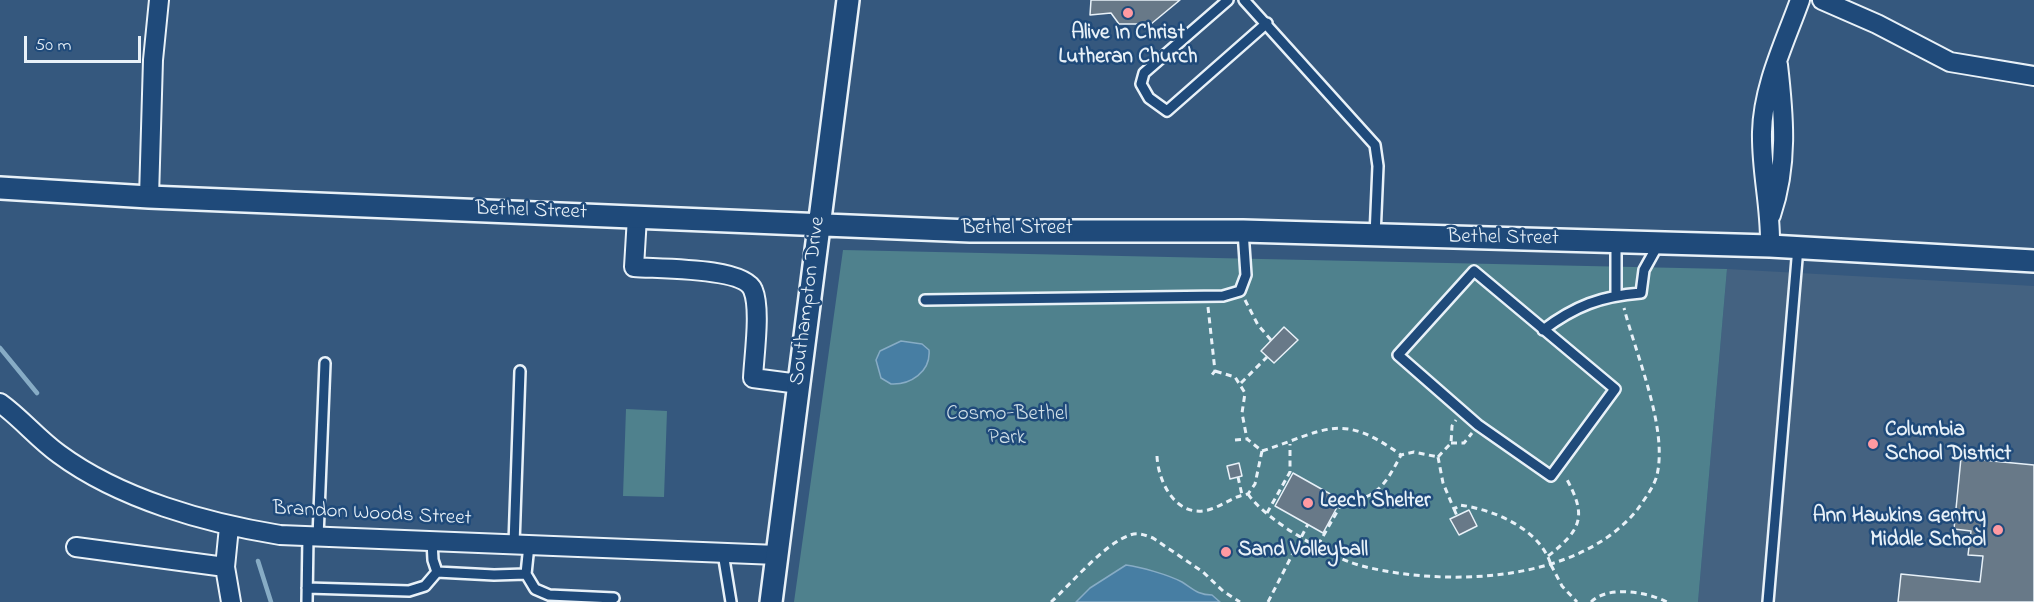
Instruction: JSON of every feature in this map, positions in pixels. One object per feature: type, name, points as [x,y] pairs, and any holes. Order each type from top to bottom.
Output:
[{"type":"street","points":[[149,197],[153,60],[159,0]]},
{"type":"street","name":"Southampton Drive","points":[[771,602],[848,0]]},
{"type":"street","points":[[1770,246],[1770,216],[1764,190],[1762,129],[1765,100],[1800,0]]},
{"type":"street","points":[[1822,0],[1950,62],[2034,76]]},
{"type":"street","name":"Bethel Street","points":[[0,188],[149,197],[970,231],[1243,231],[1798,247],[2034,261]]},
{"type":"street","points":[[637,217],[634,267],[720,273],[737,276],[746,282],[753,290],[756,309],[753,378],[799,384]]},
{"type":"street","name":"Brandon Woods Street","points":[[0,403],[58,454],[100,479],[229,527],[280,535],[777,555]]},
{"type":"street","points":[[229,527],[225,567],[231,602]]},
{"type":"street","points":[[76,548],[225,567]]},
{"type":"lane","points":[[1228,0],[1144,73],[1141,84],[1159,107],[1167,111],[1267,23]]},
{"type":"lane","points":[[1244,0],[1375,145],[1378,166],[1375,236]]},
{"type":"lane","points":[[925,300],[1223,296],[1240,291],[1246,275],[1243,231]]},
{"type":"lane","points":[[1616,242],[1618,295]]},
{"type":"lane","points":[[1543,330],[1569,310],[1618,295],[1641,293],[1644,270],[1659,243]]},
{"type":"lane","points":[[1767,602],[1798,247]]},
{"type":"lane","points":[[1474,271],[1543,330],[1615,388],[1551,476],[1478,425],[1398,355],[1474,271]]},
{"type":"lane","points":[[307,602],[325,363]]},
{"type":"lane","points":[[520,371],[521,544],[526,574],[535,589],[549,595],[614,598]]},
{"type":"lane","points":[[432,541],[432,560],[438,572]]},
{"type":"lane","points":[[723,553],[731,602]]},
{"type":"lane","points":[[307,588],[409,591],[425,586],[438,572]]},
{"type":"lane","points":[[438,572],[526,574]]},
{"type":"path","points":[[1240,291],[1258,325],[1271,340]]},
{"type":"path","points":[[1248,494],[1257,506],[1300,538],[1365,567],[1437,575],[1491,576],[1551,565],[1596,544],[1626,523],[1644,501],[1657,477],[1660,453],[1658,427],[1618,295]]},
{"type":"path","points":[[1207,296],[1215,371],[1211,376]]},
{"type":"path","points":[[1240,384],[1267,357]]},
{"type":"path","points":[[1215,371],[1235,377],[1240,384],[1245,393],[1242,414],[1248,439],[1262,451]]},
{"type":"path","points":[[1438,457],[1451,443],[1452,426],[1463,412]]},
{"type":"path","points":[[1451,443],[1464,442],[1478,425]]},
{"type":"path","points":[[1262,451],[1342,426],[1362,430],[1401,455],[1414,452],[1438,457]]},
{"type":"path","points":[[1235,440],[1248,439]]},
{"type":"path","points":[[1267,513],[1290,472],[1290,444]]},
{"type":"path","points":[[1157,456],[1165,489],[1185,507],[1197,512],[1248,494],[1255,484],[1262,451]]},
{"type":"path","points":[[1317,546],[1342,503],[1373,494],[1383,487],[1401,455]]},
{"type":"path","points":[[1438,457],[1443,483],[1457,516]]},
{"type":"path","points":[[1548,556],[1570,539],[1578,521],[1574,495],[1559,465]]},
{"type":"path","points":[[1238,477],[1242,495]]},
{"type":"path","points":[[1454,509],[1460,505],[1472,507],[1522,528],[1539,543],[1548,556],[1562,586],[1577,602]]},
{"type":"path","points":[[1268,602],[1308,524]]},
{"type":"path","points":[[1051,602],[1106,551],[1132,534],[1144,534],[1153,538],[1203,572],[1222,591],[1240,602]]},
{"type":"path","points":[[1591,602],[1604,594],[1614,593],[1657,597],[1667,602]]},
{"type":"shaded area","name":"Columbia School District","points":[[1727,269],[2034,286],[2034,602],[1698,602]]},
{"type":"shaded area","points":[[901,341],[922,344],[929,350],[929,358],[927,365],[918,376],[905,382],[891,384],[881,378],[876,360],[880,351]]},
{"type":"shaded area","points":[[1126,565],[1170,577],[1199,593],[1212,595],[1220,602],[1076,602],[1090,588]]},
{"type":"green space","name":"Cosmo-Bethel Park","points":[[843,250],[1727,269],[1698,602],[794,602]]},
{"type":"green space","points":[[626,409],[667,411],[664,497],[623,496]]},
{"type":"building","name":"Alive In Christ Lutheran Church","points":[[1091,0],[1180,0],[1151,24],[1119,24],[1111,13],[1090,15]]},
{"type":"building","points":[[1284,327],[1298,340],[1274,363],[1261,351]]},
{"type":"building","name":"Ann Hawkins Gentry Middle School","points":[[1961,458],[2034,465],[2034,602],[1898,602],[1901,574],[1980,582],[1983,556],[1968,555],[1971,531],[1954,529]]},
{"type":"building","points":[[1239,463],[1242,476],[1230,479],[1227,466]]},
{"type":"building","name":"Leech Shelter","points":[[1293,473],[1341,500],[1323,533],[1275,506]]},
{"type":"building","points":[[1469,510],[1477,526],[1459,535],[1450,519]]},
{"type":"waterway","points":[[0,348],[37,393]]},
{"type":"waterway","points":[[258,561],[271,602]]},
{"type":"place","name":"Alive In Christ Lutheran Church","points":[[1128,13]]},
{"type":"place","name":"Columbia School District","points":[[1873,444]]},
{"type":"place","name":"Leech Shelter","points":[[1308,503]]},
{"type":"place","name":"Ann Hawkins Gentry Middle School","points":[[1998,530]]},
{"type":"place","name":"Sand Volleyball","points":[[1226,552]]}]
